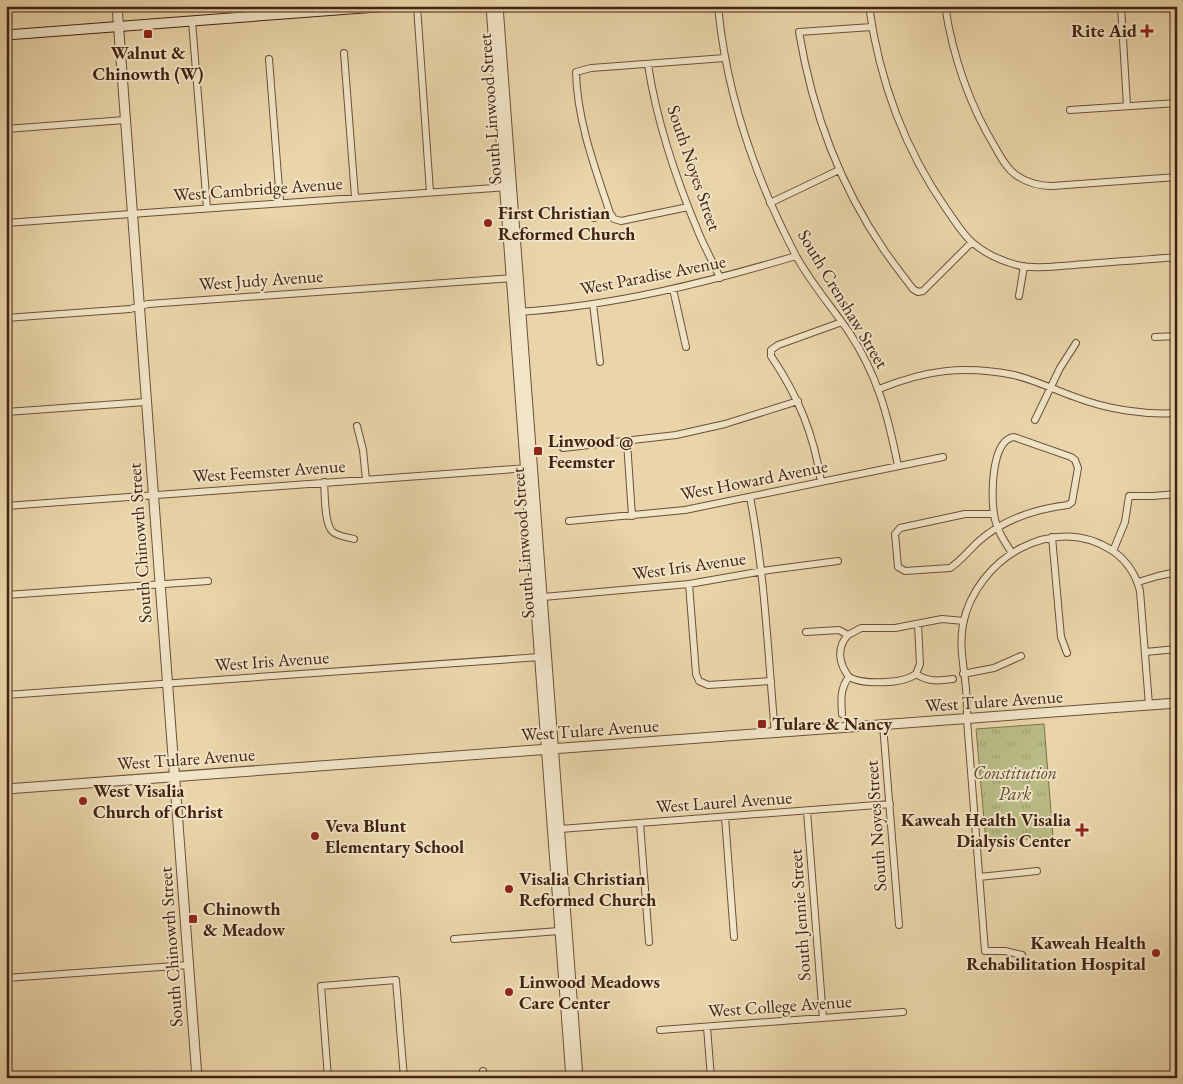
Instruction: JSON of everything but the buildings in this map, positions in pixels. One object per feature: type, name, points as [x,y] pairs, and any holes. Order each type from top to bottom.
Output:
[{"type":"street","name":"South Chinowth Street","points":[[117,6],[197,1078]]},
{"type":"street","points":[[6,34],[390,6]]},
{"type":"street","points":[[416,6],[430,192]]},
{"type":"street","name":"South Linwood Street","points":[[491,6],[518,312],[540,657],[560,829],[578,1078]]},
{"type":"street","name":"South Linwood Street","points":[[498,6],[508,187]]},
{"type":"street","name":"South Crenshaw Street","points":[[718,6],[736,108],[770,202],[796,256],[816,288],[858,346],[879,389],[891,427],[898,466]]},
{"type":"street","points":[[869,6],[879,62],[902,128],[918,163],[936,194],[972,242],[989,254],[1007,262],[1024,266],[1059,266],[1177,257]]},
{"type":"street","points":[[945,6],[960,73],[972,105],[1006,165],[1016,175],[1028,182],[1041,186],[1177,177]]},
{"type":"street","points":[[1120,6],[1127,106]]},
{"type":"street","points":[[192,21],[207,208]]},
{"type":"street","points":[[872,27],[799,32],[816,112],[840,170],[857,206],[884,250],[913,289],[918,292],[923,291],[972,242]]},
{"type":"street","points":[[344,53],[355,197]]},
{"type":"street","points":[[688,207],[621,220],[614,219],[610,213],[596,171],[584,128],[576,87],[576,72],[591,68],[726,58]]},
{"type":"street","points":[[270,59],[280,202]]},
{"type":"street","name":"South Noyes Street","points":[[648,65],[665,138],[688,207],[720,278]]},
{"type":"street","points":[[1070,110],[1177,103]]},
{"type":"street","points":[[6,129],[125,120]]},
{"type":"street","points":[[770,202],[840,170]]},
{"type":"street","name":"West Cambridge Avenue","points":[[6,223],[508,187]]},
{"type":"street","points":[[594,218],[610,213]]},
{"type":"street","name":"West Paradise Avenue","points":[[518,312],[593,304],[673,289],[720,278],[796,256]]},
{"type":"street","points":[[1019,296],[1024,266]]},
{"type":"street","name":"West Judy Avenue","points":[[6,318],[130,309],[148,304],[515,278]]},
{"type":"street","points":[[673,289],[686,347]]},
{"type":"street","points":[[593,304],[600,362]]},
{"type":"street","points":[[821,482],[816,451],[808,424],[798,401],[771,356],[771,350],[778,344],[842,322]]},
{"type":"street","points":[[1155,338],[1177,336]]},
{"type":"street","points":[[1035,420],[1068,354],[1076,343]]},
{"type":"street","points":[[879,389],[903,379],[931,372],[956,370],[986,371],[1015,376],[1076,398],[1111,407],[1177,413]]},
{"type":"street","points":[[563,448],[676,435],[726,424],[798,401]]},
{"type":"street","points":[[6,412],[146,402]]},
{"type":"street","points":[[357,426],[363,450],[366,480]]},
{"type":"street","points":[[994,514],[965,514],[900,528],[895,534],[898,567],[905,571],[950,568],[979,541],[998,528],[1013,519],[1031,512],[1068,505],[1072,502],[1078,468],[1075,460],[1072,457],[1009,438],[1003,443],[995,466],[994,514],[998,528],[1012,553]]},
{"type":"street","points":[[627,442],[632,516]]},
{"type":"street","name":"West Howard Avenue","points":[[569,521],[685,510],[943,457]]},
{"type":"street","name":"South Linwood Street","points":[[529,468],[547,648],[553,840],[570,1078]]},
{"type":"street","name":"West Feemster Avenue","points":[[6,506],[529,468]]},
{"type":"street","points":[[324,482],[328,520],[332,531],[354,540]]},
{"type":"street","points":[[1113,551],[1126,522],[1129,496],[1177,494]]},
{"type":"street","points":[[750,497],[762,571],[775,734]]},
{"type":"street","points":[[1022,955],[1005,951],[985,951],[966,720],[966,687],[960,648],[964,621],[971,600],[984,578],[1012,553],[1033,542],[1052,538],[1072,535],[1085,538],[1105,545],[1120,556],[1132,570],[1138,582],[1149,705]]},
{"type":"street","points":[[1052,538],[1061,637],[1067,654]]},
{"type":"street","name":"West Iris Avenue","points":[[543,597],[689,584],[762,571],[838,562]]},
{"type":"street","points":[[1138,582],[1177,572]]},
{"type":"street","points":[[6,595],[208,581]]},
{"type":"street","points":[[689,584],[696,674],[699,681],[708,685],[771,681]]},
{"type":"street","points":[[918,624],[920,664],[916,674],[905,679],[859,681],[849,676],[841,664],[840,654],[843,641],[848,635],[861,628],[895,628],[942,619],[964,621]]},
{"type":"street","points":[[806,632],[839,630],[848,635]]},
{"type":"street","points":[[540,657],[547,648]]},
{"type":"street","points":[[1145,652],[1177,649]]},
{"type":"street","points":[[963,674],[994,668],[1021,656]]},
{"type":"street","name":"West Iris Avenue","points":[[6,695],[540,657]]},
{"type":"street","points":[[916,674],[933,681],[953,679]]},
{"type":"street","points":[[842,714],[842,693],[849,676]]},
{"type":"street","name":"West Tulare Avenue","points":[[6,789],[1177,703]]},
{"type":"street","name":"South Noyes Street","points":[[883,725],[899,925]]},
{"type":"street","name":"West Laurel Avenue","points":[[560,829],[890,804]]},
{"type":"street","name":"South Jennie Street","points":[[807,811],[823,1018]]},
{"type":"street","points":[[725,817],[734,937]]},
{"type":"street","points":[[640,823],[649,942]]},
{"type":"street","points":[[553,840],[556,831],[560,829]]},
{"type":"street","points":[[979,877],[1037,871]]},
{"type":"street","points":[[454,939],[559,931],[564,935],[566,958],[571,969]]},
{"type":"street","points":[[6,978],[189,965]]},
{"type":"street","points":[[328,1078],[321,986],[396,980],[404,1078]]},
{"type":"street","name":"West College Avenue","points":[[660,1030],[903,1012]]},
{"type":"street","points":[[707,1027],[711,1078]]},
{"type":"green space","name":"Constitution Park","points":[[1044,724],[1053,837],[986,842],[976,729]]},
{"type":"place","name":"Rite Aid","points":[[1147,31]]},
{"type":"place","name":"Walnut & Chinowth (W)","points":[[148,34]]},
{"type":"place","name":"First Christian Reformed Church","points":[[488,223]]},
{"type":"place","name":"Linwood @ Feemster","points":[[538,451]]},
{"type":"place","name":"Tulare & Nancy","points":[[762,724]]},
{"type":"place","name":"West Visalia Church of Christ","points":[[83,801]]},
{"type":"place","name":"Kaweah Health Visalia Dialysis Center","points":[[1082,830]]},
{"type":"place","name":"Veva Blunt Elementary School","points":[[315,836]]},
{"type":"place","name":"Visalia Christian Reformed Church","points":[[509,889]]},
{"type":"place","name":"Chinowth & Meadow","points":[[193,919]]},
{"type":"place","name":"Kaweah Health Rehabilitation Hospital","points":[[1156,953]]},
{"type":"place","name":"Linwood Meadows Care Center","points":[[509,992]]}]
